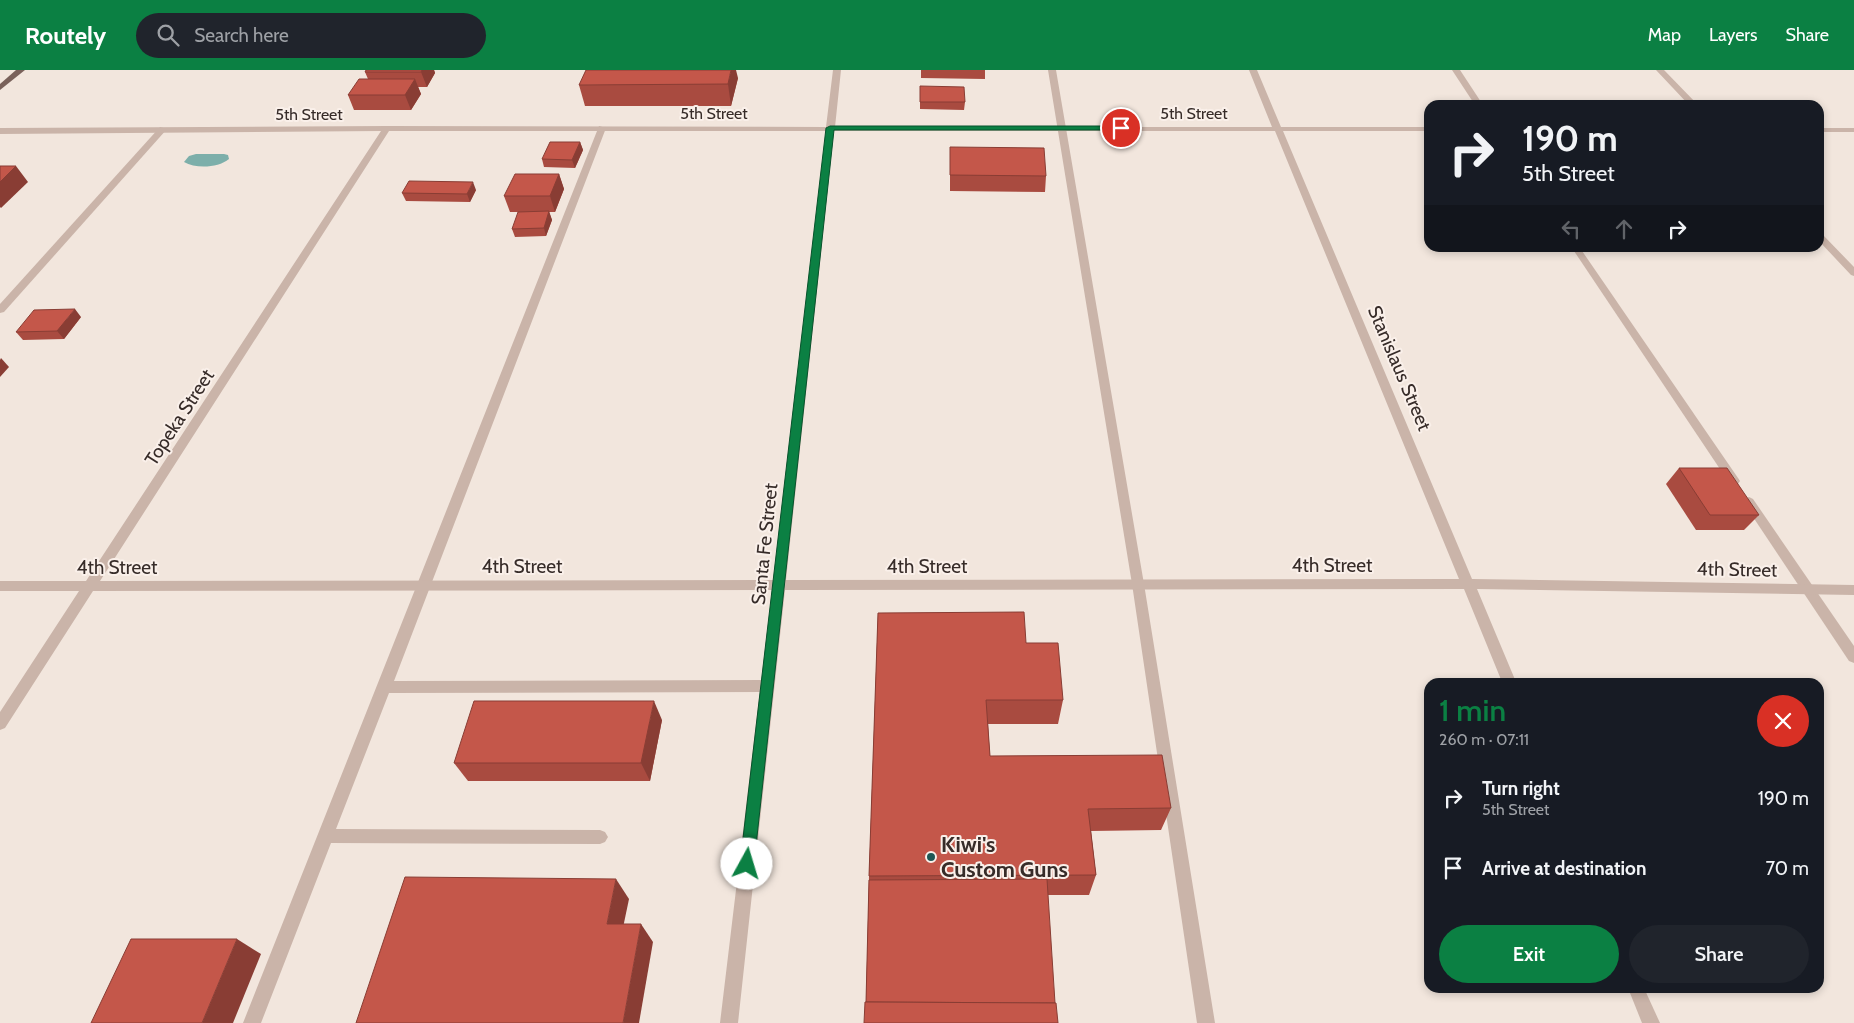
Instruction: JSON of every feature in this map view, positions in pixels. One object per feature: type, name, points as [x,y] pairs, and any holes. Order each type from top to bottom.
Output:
[{"type":"main road","points":[[0,88],[21,70]]},
{"type":"street","name":"Santa Fe Street","points":[[729,1023],[837,70]]},
{"type":"street","points":[[1052,70],[1138,584],[1206,1023]]},
{"type":"street","name":"Stanislaus Street","points":[[1253,70],[1507,678]]},
{"type":"street","points":[[1456,70],[1476,100]]},
{"type":"street","points":[[1660,70],[1689,100]]},
{"type":"street","name":"5th Street","points":[[0,131],[387,128],[1424,129]]},
{"type":"street","name":"Topeka Street","points":[[0,724],[387,128]]},
{"type":"street","points":[[252,1023],[425,585],[602,128]]},
{"type":"street","points":[[0,310],[163,129]]},
{"type":"street","points":[[1824,130],[1854,130]]},
{"type":"street","points":[[1824,241],[1854,273]]},
{"type":"street","points":[[1579,252],[1854,657]]},
{"type":"street","name":"4th Street","points":[[0,586],[1468,584],[1854,590]]},
{"type":"street","points":[[384,688],[767,686]]},
{"type":"street","points":[[326,836],[600,837]]},
{"type":"street","points":[[1638,993],[1650,1023]]},
{"type":"water","points":[[196,154],[224,154],[228,155],[229,159],[213,166],[195,166],[184,162],[189,156]]},
{"type":"building","points":[[366,70],[422,70],[421,72],[365,72]]},
{"type":"building","points":[[586,70],[731,70],[728,84],[579,85]]},
{"type":"building","points":[[359,79],[415,79],[405,95],[348,95]]},
{"type":"building","points":[[920,86],[964,87],[965,102],[920,102]]},
{"type":"building","points":[[550,142],[580,142],[572,160],[542,159]]},
{"type":"building","points":[[950,147],[1044,148],[1046,176],[950,175]]},
{"type":"building","points":[[0,166],[16,166],[0,182]]},
{"type":"building","points":[[515,174],[559,174],[550,196],[504,196]]},
{"type":"building","points":[[409,181],[473,182],[467,194],[402,193]]},
{"type":"building","points":[[549,211],[544,228],[512,229],[518,212]]},
{"type":"building","points":[[75,309],[57,331],[16,332],[34,310]]},
{"type":"building","points":[[1679,468],[1727,468],[1759,515],[1710,515]]},
{"type":"building","points":[[1024,612],[1026,643],[1058,643],[1063,700],[986,700],[990,756],[1162,755],[1171,808],[1088,809],[1096,875],[869,876],[878,613]]},
{"type":"building","points":[[474,701],[654,701],[641,763],[454,763]]},
{"type":"building","points":[[405,877],[616,879],[607,924],[641,924],[623,1023],[356,1023]]},
{"type":"building","points":[[1047,879],[1055,1003],[866,1002],[869,880]]},
{"type":"building","points":[[131,939],[237,939],[202,1023],[91,1023]]},
{"type":"building","points":[[865,1002],[1056,1003],[1058,1023],[864,1023]]},
{"type":"place","name":"Kiwi's Custom Guns","points":[[931,857]]},
{"type":"route","points":[[747,864],[830,128],[1121,128]]}]
